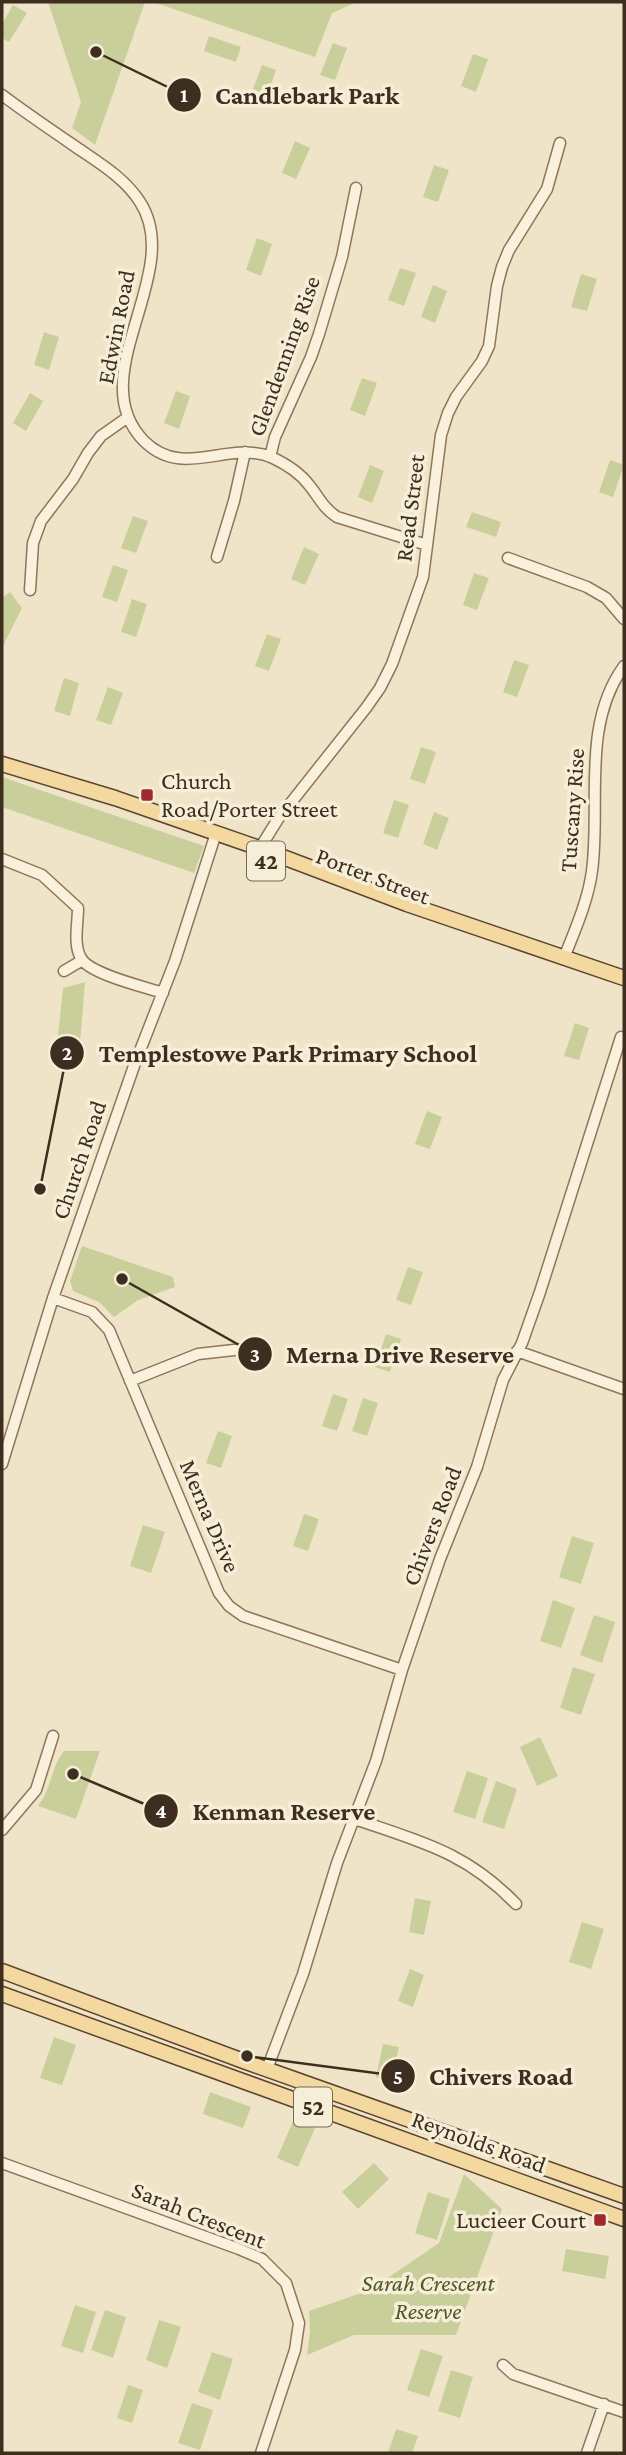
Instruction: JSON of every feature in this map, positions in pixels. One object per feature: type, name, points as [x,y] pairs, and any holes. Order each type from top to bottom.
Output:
[{"type":"main road","name":"Porter Street","points":[[3,764],[257,852],[433,923],[531,948],[624,978]]},
{"type":"main road","name":"Reynolds Road","points":[[2,1971],[267,2070],[624,2196]]},
{"type":"main road","name":"Reynolds Road","points":[[2,1994],[624,2219]]},
{"type":"street","name":"Edwin Road","points":[[2,95],[115,174],[141,203],[150,227],[152,253],[124,374],[122,396],[128,417],[144,441],[163,454],[187,460],[206,459],[223,453],[270,457],[293,470],[309,484],[327,510],[337,517],[427,545]]},
{"type":"street","name":"Read Street","points":[[257,852],[278,820],[380,688],[392,664],[423,577],[441,435],[448,413],[489,346],[502,267],[509,250],[547,189],[560,144]]},
{"type":"street","name":"Glendenning Rise","points":[[270,457],[275,437],[319,334],[342,257],[356,188]]},
{"type":"street","points":[[30,590],[33,543],[41,521],[74,479],[101,436],[128,417]]},
{"type":"street","points":[[217,557],[245,453]]},
{"type":"street","points":[[508,558],[587,587],[606,598],[624,619]]},
{"type":"street","name":"Tuscany Rise","points":[[565,958],[592,871],[600,722],[611,689],[624,666]]},
{"type":"street","name":"Church Road","points":[[3,1457],[53,1298],[134,1066],[176,961],[214,837]]},
{"type":"street","points":[[2,859],[42,874],[78,908],[77,947],[81,961],[95,970],[163,993]]},
{"type":"street","points":[[64,971],[81,961]]},
{"type":"street","name":"Chivers Road","points":[[267,2070],[303,1974],[337,1863],[376,1761],[402,1670],[440,1559],[477,1467],[503,1380],[540,1292],[621,1037]]},
{"type":"street","name":"Merna Drive","points":[[53,1298],[92,1312],[109,1330],[219,1593],[229,1606],[243,1616],[402,1670]]},
{"type":"street","points":[[130,1381],[198,1354],[252,1348]]},
{"type":"street","points":[[517,1351],[624,1389]]},
{"type":"street","points":[[2,1830],[36,1790],[53,1736]]},
{"type":"street","points":[[355,1819],[437,1847],[460,1859],[498,1885],[516,1904]]},
{"type":"street","name":"Sarah Crescent","points":[[2,2163],[239,2249],[262,2259],[286,2283],[299,2323],[295,2350],[261,2453]]},
{"type":"street","points":[[503,2365],[513,2374],[624,2412]]},
{"type":"street","points":[[587,2453],[604,2404]]},
{"type":"green space","points":[[48,2],[145,2],[95,145],[72,128],[81,102]]},
{"type":"green space","points":[[153,2],[357,2],[332,13],[315,57]]},
{"type":"green space","points":[[13,5],[27,13],[9,42],[2,38],[2,24]]},
{"type":"green space","points":[[209,36],[241,47],[236,62],[204,51]]},
{"type":"green space","points":[[333,43],[347,48],[335,80],[320,75]]},
{"type":"green space","points":[[473,54],[488,59],[476,92],[461,86]]},
{"type":"green space","points":[[262,65],[276,70],[265,102],[250,97]]},
{"type":"green space","points":[[295,141],[310,148],[296,179],[282,173]]},
{"type":"green space","points":[[434,165],[449,170],[438,202],[423,197]]},
{"type":"green space","points":[[257,238],[272,244],[261,276],[246,270]]},
{"type":"green space","points":[[400,268],[416,273],[404,306],[388,300]]},
{"type":"green space","points":[[581,274],[597,279],[587,311],[571,307]]},
{"type":"green space","points":[[433,285],[447,291],[435,323],[421,317]]},
{"type":"green space","points":[[44,332],[59,337],[49,370],[34,365]]},
{"type":"green space","points":[[362,378],[377,383],[365,416],[350,410]]},
{"type":"green space","points":[[176,391],[190,396],[179,429],[164,423]]},
{"type":"green space","points":[[30,393],[43,401],[26,431],[13,423]]},
{"type":"green space","points":[[610,460],[624,465],[613,497],[599,492]]},
{"type":"green space","points":[[370,465],[384,471],[372,503],[358,497]]},
{"type":"green space","points":[[472,512],[501,522],[496,537],[466,527]]},
{"type":"green space","points":[[133,516],[148,521],[136,553],[121,548]]},
{"type":"green space","points":[[304,547],[319,554],[305,585],[291,579]]},
{"type":"green space","points":[[113,565],[128,570],[117,602],[102,597]]},
{"type":"green space","points":[[474,573],[489,578],[477,610],[463,605]]},
{"type":"green space","points":[[10,592],[22,608],[2,648],[2,598]]},
{"type":"green space","points":[[132,599],[147,604],[136,637],[121,632]]},
{"type":"green space","points":[[267,634],[281,639],[269,671],[255,666]]},
{"type":"green space","points":[[514,660],[529,665],[517,697],[503,692]]},
{"type":"green space","points":[[64,678],[79,683],[70,716],[54,711]]},
{"type":"green space","points":[[108,687],[123,693],[111,725],[96,720]]},
{"type":"green space","points":[[421,747],[436,752],[425,784],[410,779]]},
{"type":"green space","points":[[2,777],[204,846],[194,873],[2,807]]},
{"type":"green space","points":[[394,800],[409,805],[398,838],[383,833]]},
{"type":"green space","points":[[434,812],[449,818],[437,850],[423,844]]},
{"type":"green space","points":[[85,982],[80,1043],[58,1036],[63,988]]},
{"type":"green space","points":[[575,1023],[589,1028],[579,1060],[564,1056]]},
{"type":"green space","points":[[427,1111],[442,1117],[430,1149],[415,1144]]},
{"type":"green space","points":[[82,1246],[173,1277],[175,1287],[138,1300],[114,1317],[99,1302],[73,1291],[70,1281]]},
{"type":"green space","points":[[408,1267],[423,1272],[411,1305],[396,1300]]},
{"type":"green space","points":[[386,1334],[401,1339],[390,1372],[375,1367]]},
{"type":"green space","points":[[333,1394],[348,1399],[337,1431],[322,1426]]},
{"type":"green space","points":[[363,1398],[378,1403],[367,1436],[352,1431]]},
{"type":"green space","points":[[218,1431],[232,1436],[221,1468],[206,1463]]},
{"type":"green space","points":[[304,1514],[319,1519],[308,1551],[293,1546]]},
{"type":"green space","points":[[143,1525],[165,1532],[151,1573],[130,1566]]},
{"type":"green space","points":[[572,1536],[594,1543],[581,1584],[559,1577]]},
{"type":"green space","points":[[553,1600],[575,1608],[561,1648],[540,1641]]},
{"type":"green space","points":[[594,1615],[615,1622],[602,1663],[580,1655]]},
{"type":"green space","points":[[573,1667],[595,1674],[581,1715],[560,1708]]},
{"type":"green space","points":[[540,1737],[558,1776],[537,1786],[520,1747]]},
{"type":"green space","points":[[64,1751],[100,1751],[76,1819],[38,1806]]},
{"type":"green space","points":[[467,1771],[488,1778],[475,1819],[453,1812]]},
{"type":"green space","points":[[496,1781],[517,1789],[504,1829],[482,1822]]},
{"type":"green space","points":[[415,1898],[431,1901],[424,1935],[409,1932]]},
{"type":"green space","points":[[582,1922],[604,1929],[591,1969],[569,1962]]},
{"type":"green space","points":[[410,1969],[424,1975],[413,2007],[398,2001]]},
{"type":"green space","points":[[54,2037],[76,2045],[62,2085],[40,2078]]},
{"type":"green space","points":[[383,2044],[399,2047],[391,2081],[376,2077]]},
{"type":"green space","points":[[210,2092],[251,2107],[243,2128],[203,2114]]},
{"type":"green space","points":[[294,2119],[315,2128],[298,2167],[277,2158]]},
{"type":"green space","points":[[374,2163],[389,2179],[358,2209],[342,2192]]},
{"type":"green space","name":"Sarah Crescent Reserve","points":[[464,2174],[502,2209],[456,2335],[354,2335],[307,2355],[309,2311],[370,2290],[439,2243]]},
{"type":"green space","points":[[428,2192],[450,2199],[437,2240],[415,2233]]},
{"type":"green space","points":[[566,2249],[609,2256],[605,2279],[562,2271]]},
{"type":"green space","points":[[75,2305],[96,2312],[83,2353],[61,2346]]},
{"type":"green space","points":[[105,2310],[126,2317],[113,2358],[91,2350]]},
{"type":"green space","points":[[159,2320],[181,2327],[167,2368],[146,2360]]},
{"type":"green space","points":[[421,2349],[443,2356],[429,2397],[407,2390]]},
{"type":"green space","points":[[212,2352],[233,2359],[220,2400],[198,2392]]},
{"type":"green space","points":[[451,2370],[473,2377],[460,2418],[438,2411]]},
{"type":"green space","points":[[128,2385],[143,2390],[132,2423],[117,2418]]},
{"type":"green space","points":[[192,2403],[213,2410],[200,2450],[178,2443]]},
{"type":"green space","points":[[396,2429],[418,2436],[412,2453],[388,2453]]},
{"type":"place","name":"Candlebark Park","points":[[96,52]]},
{"type":"place","name":"Church Road/Porter Street","points":[[147,795]]},
{"type":"place","name":"Templestowe Park Primary School","points":[[40,1189]]},
{"type":"place","name":"Merna Drive Reserve","points":[[122,1279]]},
{"type":"place","name":"Kenman Reserve","points":[[73,1774]]},
{"type":"place","name":"Chivers Road","points":[[247,2056]]},
{"type":"place","name":"Lucieer Court","points":[[600,2220]]}]
